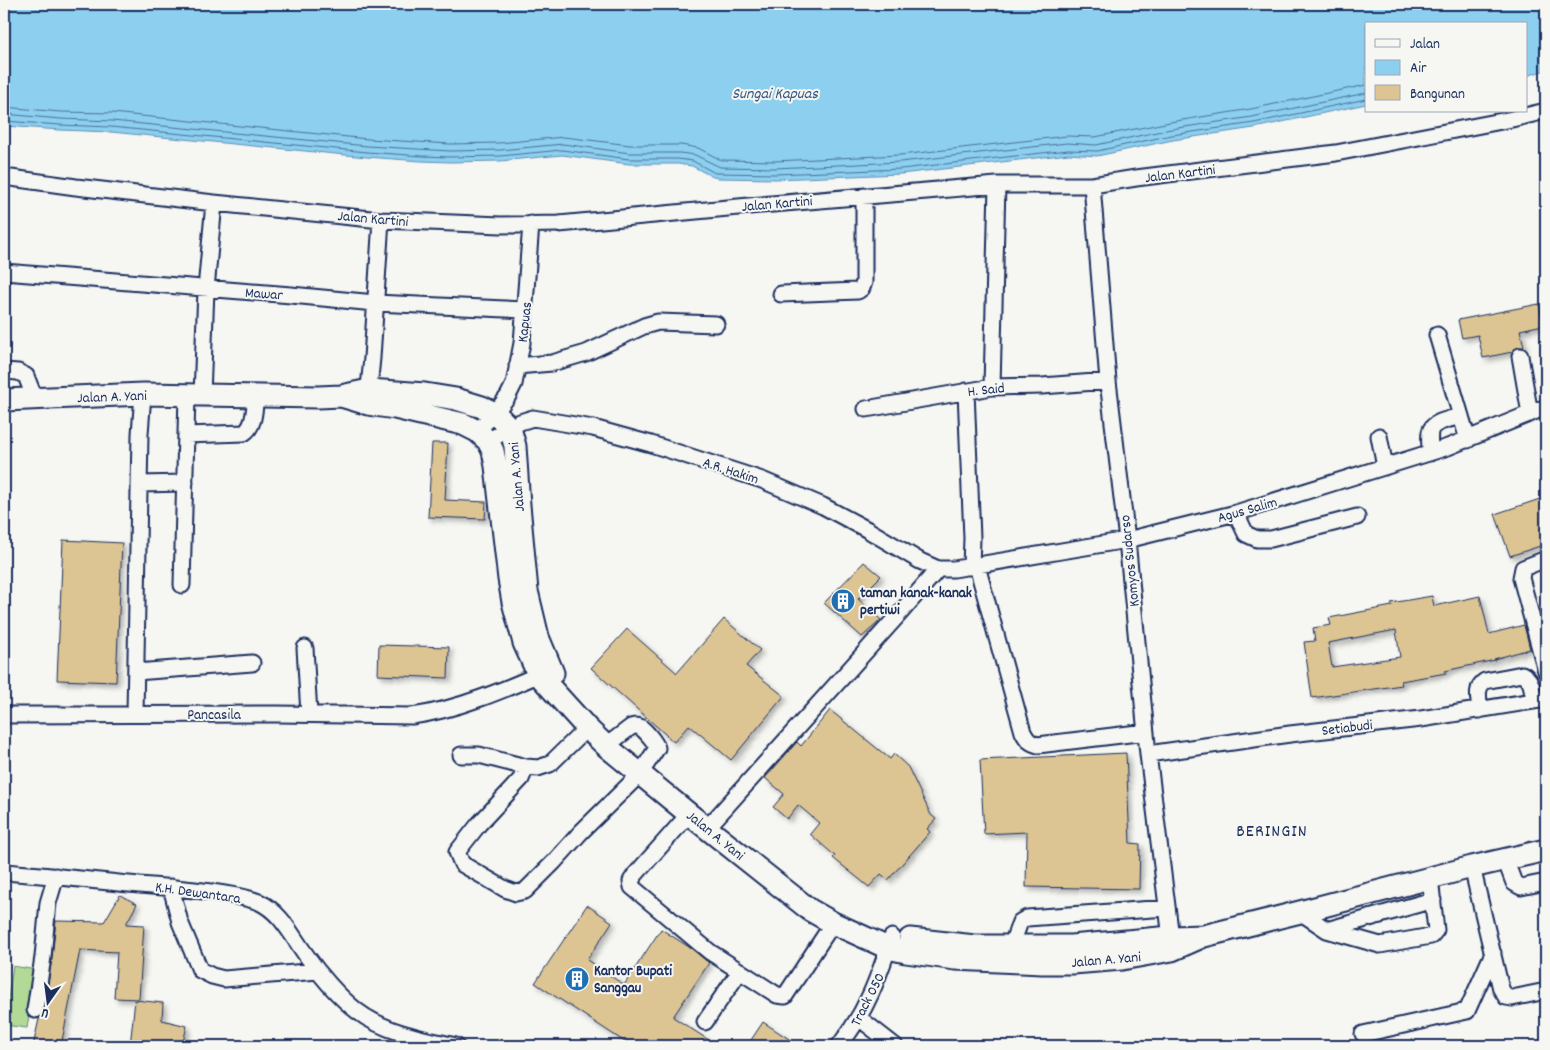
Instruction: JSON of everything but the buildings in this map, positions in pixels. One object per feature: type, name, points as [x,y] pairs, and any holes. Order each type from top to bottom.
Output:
[{"type":"highway","name":"Jalan A. Yani","points":[[4,400],[143,394],[368,397],[408,392],[456,399],[495,412],[510,428],[515,446],[527,591],[545,672]]},
{"type":"highway","name":"Jalan A. Yani","points":[[368,397],[395,408],[463,424],[482,436],[493,451],[509,579],[524,643],[562,700],[606,746],[810,910],[833,923],[859,934],[890,942],[1012,947],[1172,944]]},
{"type":"highway","name":"Jalan A. Yani","points":[[890,942],[906,952],[955,959],[1042,963],[1073,963],[1122,959],[1172,944],[1472,867],[1546,850]]},
{"type":"street","name":"Jalan Kartini","points":[[4,177],[214,203],[381,220],[501,225],[559,224],[676,212],[998,185],[1092,184],[1336,154],[1546,111]]},
{"type":"street","name":"Komyos Sudarso","points":[[1092,184],[1108,381],[1127,540],[1148,754],[1172,944]]},
{"type":"street","points":[[992,387],[998,185]]},
{"type":"street","points":[[781,294],[858,291],[862,288],[864,282],[864,196]]},
{"type":"street","points":[[182,585],[186,434],[194,396],[214,203]]},
{"type":"street","points":[[368,397],[381,220]]},
{"type":"street","name":"Kapuas","points":[[482,436],[495,412],[508,396],[514,384],[522,342],[531,224]]},
{"type":"street","name":"Mawar","points":[[4,272],[375,303],[525,310]]},
{"type":"street","points":[[517,366],[552,363],[569,358],[610,343],[644,326],[658,322],[716,324]]},
{"type":"street","points":[[1437,335],[1468,440]]},
{"type":"street","points":[[1520,356],[1530,414]]},
{"type":"street","points":[[4,371],[18,372],[26,376],[35,399]]},
{"type":"street","name":"H. Said","points":[[866,409],[992,387],[1042,386],[1108,381]]},
{"type":"street","points":[[966,391],[974,567],[1026,740],[1038,745],[1146,732]]},
{"type":"street","points":[[135,714],[140,434],[143,394]]},
{"type":"street","points":[[186,434],[244,433],[249,430],[252,423],[256,396]]},
{"type":"street","name":"Agus Salim","points":[[938,569],[974,567],[1127,540],[1236,513],[1468,440],[1546,407]]},
{"type":"street","points":[[1430,452],[1430,432],[1432,427],[1438,423],[1461,416]]},
{"type":"street","name":"A.R. Hakim","points":[[482,436],[510,428],[520,422],[533,418],[584,426],[651,444],[762,480],[823,506],[920,561],[938,569]]},
{"type":"street","points":[[1379,436],[1385,467]]},
{"type":"street","points":[[140,484],[185,484]]},
{"type":"street","points":[[1236,513],[1246,534],[1257,539],[1271,540],[1357,517]]},
{"type":"street","points":[[1546,560],[1523,568],[1521,578],[1546,671]]},
{"type":"street","points":[[707,828],[938,569]]},
{"type":"street","points":[[305,648],[309,714]]},
{"type":"street","points":[[136,672],[252,663]]},
{"type":"street","name":"Pancasila","points":[[10,715],[309,714],[412,716],[446,709],[509,688],[545,672]]},
{"type":"street","points":[[1480,710],[1478,688],[1480,684],[1485,681],[1522,674],[1527,676],[1540,700]]},
{"type":"street","name":"Setiabudi","points":[[1148,754],[1480,710],[1540,700]]},
{"type":"street","points":[[526,767],[521,779],[479,824],[457,852],[462,864],[505,889],[516,893],[525,891],[640,774],[657,748],[656,744],[639,726],[631,727],[606,746]]},
{"type":"street","points":[[461,755],[479,755],[526,767],[538,768],[550,764],[587,728]]},
{"type":"street","points":[[689,814],[635,875],[632,887],[710,952],[777,995],[784,996],[833,923]]},
{"type":"street","points":[[1505,859],[1514,883],[1517,886],[1546,882]]},
{"type":"street","points":[[1472,867],[1501,989],[1506,997],[1512,998],[1546,991]]},
{"type":"street","name":"K.H. Dewantara","points":[[4,872],[101,882],[188,888],[236,895],[259,902],[272,910],[280,918],[318,971],[357,1011],[396,1031],[456,1046]]},
{"type":"street","points":[[35,1010],[48,903],[56,876]]},
{"type":"street","points":[[1300,912],[1327,930],[1380,945],[1431,936],[1436,930],[1430,878]]},
{"type":"street","points":[[171,887],[180,922],[200,970],[224,979],[318,971]]},
{"type":"street","points":[[1327,930],[1433,900]]},
{"type":"street","points":[[1012,947],[1020,922],[1027,918],[1167,908]]},
{"type":"street","name":"Track 050","points":[[839,1046],[859,1018],[877,982],[890,942]]},
{"type":"street","points":[[1363,1034],[1467,1011],[1492,953]]},
{"type":"street","points":[[705,1022],[740,971]]},
{"type":"street","points":[[859,1018],[895,1046]]},
{"type":"green space","points":[[13,966],[36,970],[27,1028],[4,1025]]},
{"type":"water","name":"Sungai Kapuas","points":[[4,4],[1546,4],[1546,70],[1528,75],[1528,22],[1365,22],[1365,104],[1254,128],[1173,140],[1097,156],[1069,154],[901,174],[776,179],[718,178],[692,166],[678,164],[629,164],[562,155],[500,161],[421,161],[111,132],[4,126]]},
{"type":"place","name":"taman kanak-kanak pertiwi","points":[[843,601]]},
{"type":"place","name":"Kantor Bupati Sanggau","points":[[577,979]]},
{"type":"district","name":"BERINGIN","points":[[1272,830]]}]
